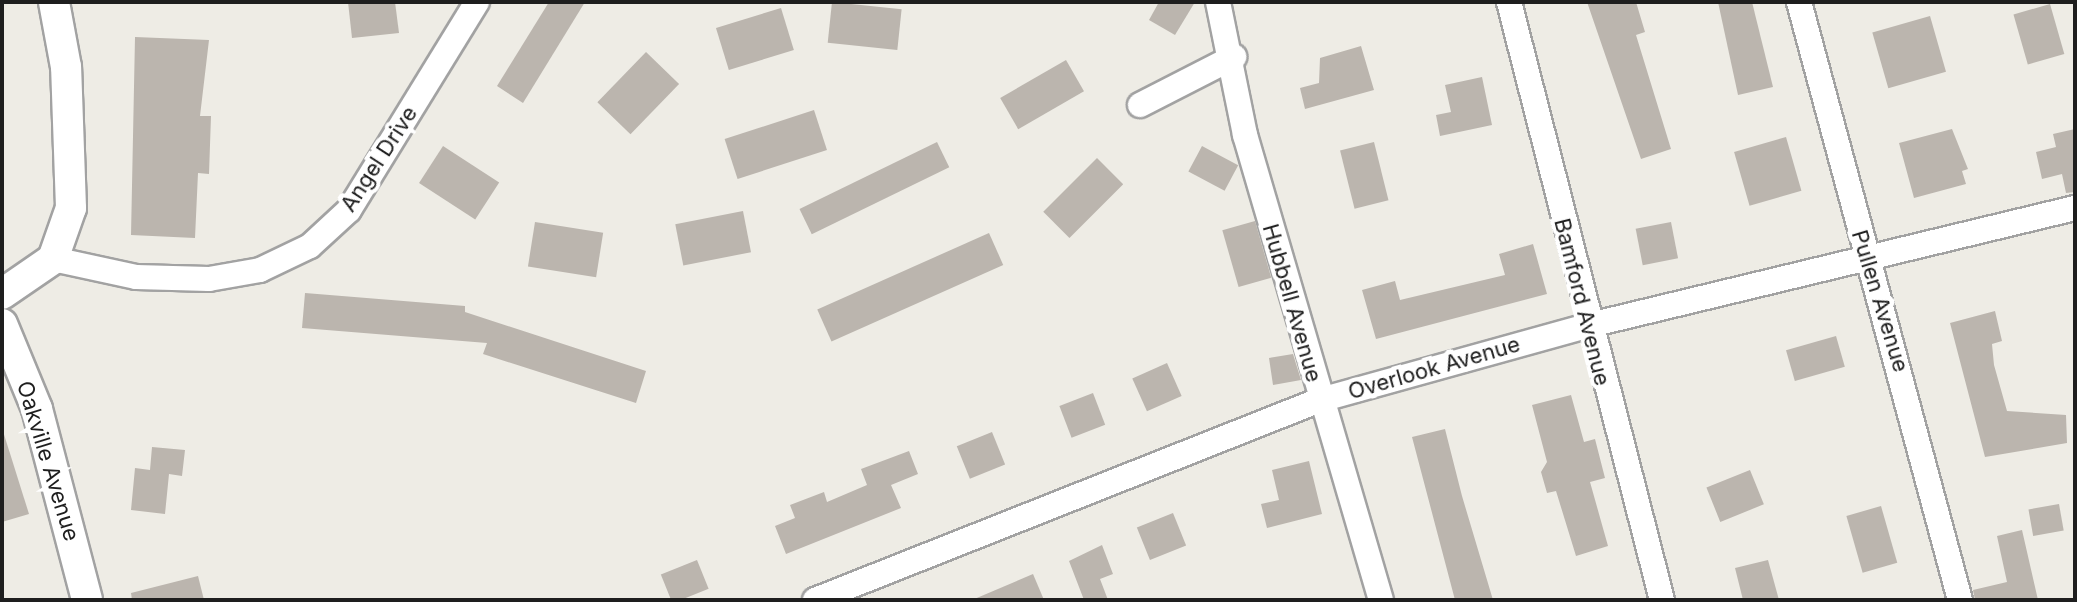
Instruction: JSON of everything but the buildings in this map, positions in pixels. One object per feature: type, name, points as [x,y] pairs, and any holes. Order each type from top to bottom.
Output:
[{"type":"street","points":[[2,294],[53,259],[71,208],[66,67],[54,2]]},
{"type":"street","name":"Angel Drive","points":[[53,259],[136,277],[209,279],[260,270],[310,246],[349,210],[477,2]]},
{"type":"street","name":"Hubbell Avenue","points":[[1218,2],[1234,57],[1245,135],[1320,400],[1381,600]]},
{"type":"street","name":"Bamford Avenue","points":[[1509,2],[1586,326],[1662,600]]},
{"type":"street","name":"Pullen Avenue","points":[[1799,2],[1960,600]]},
{"type":"street","points":[[1140,105],[1234,57]]},
{"type":"street","name":"Overlook Avenue","points":[[815,600],[1320,400],[1586,326],[1867,263],[2075,208]]},
{"type":"street","name":"Oakville Avenue","points":[[2,324],[37,409],[87,600]]}]
